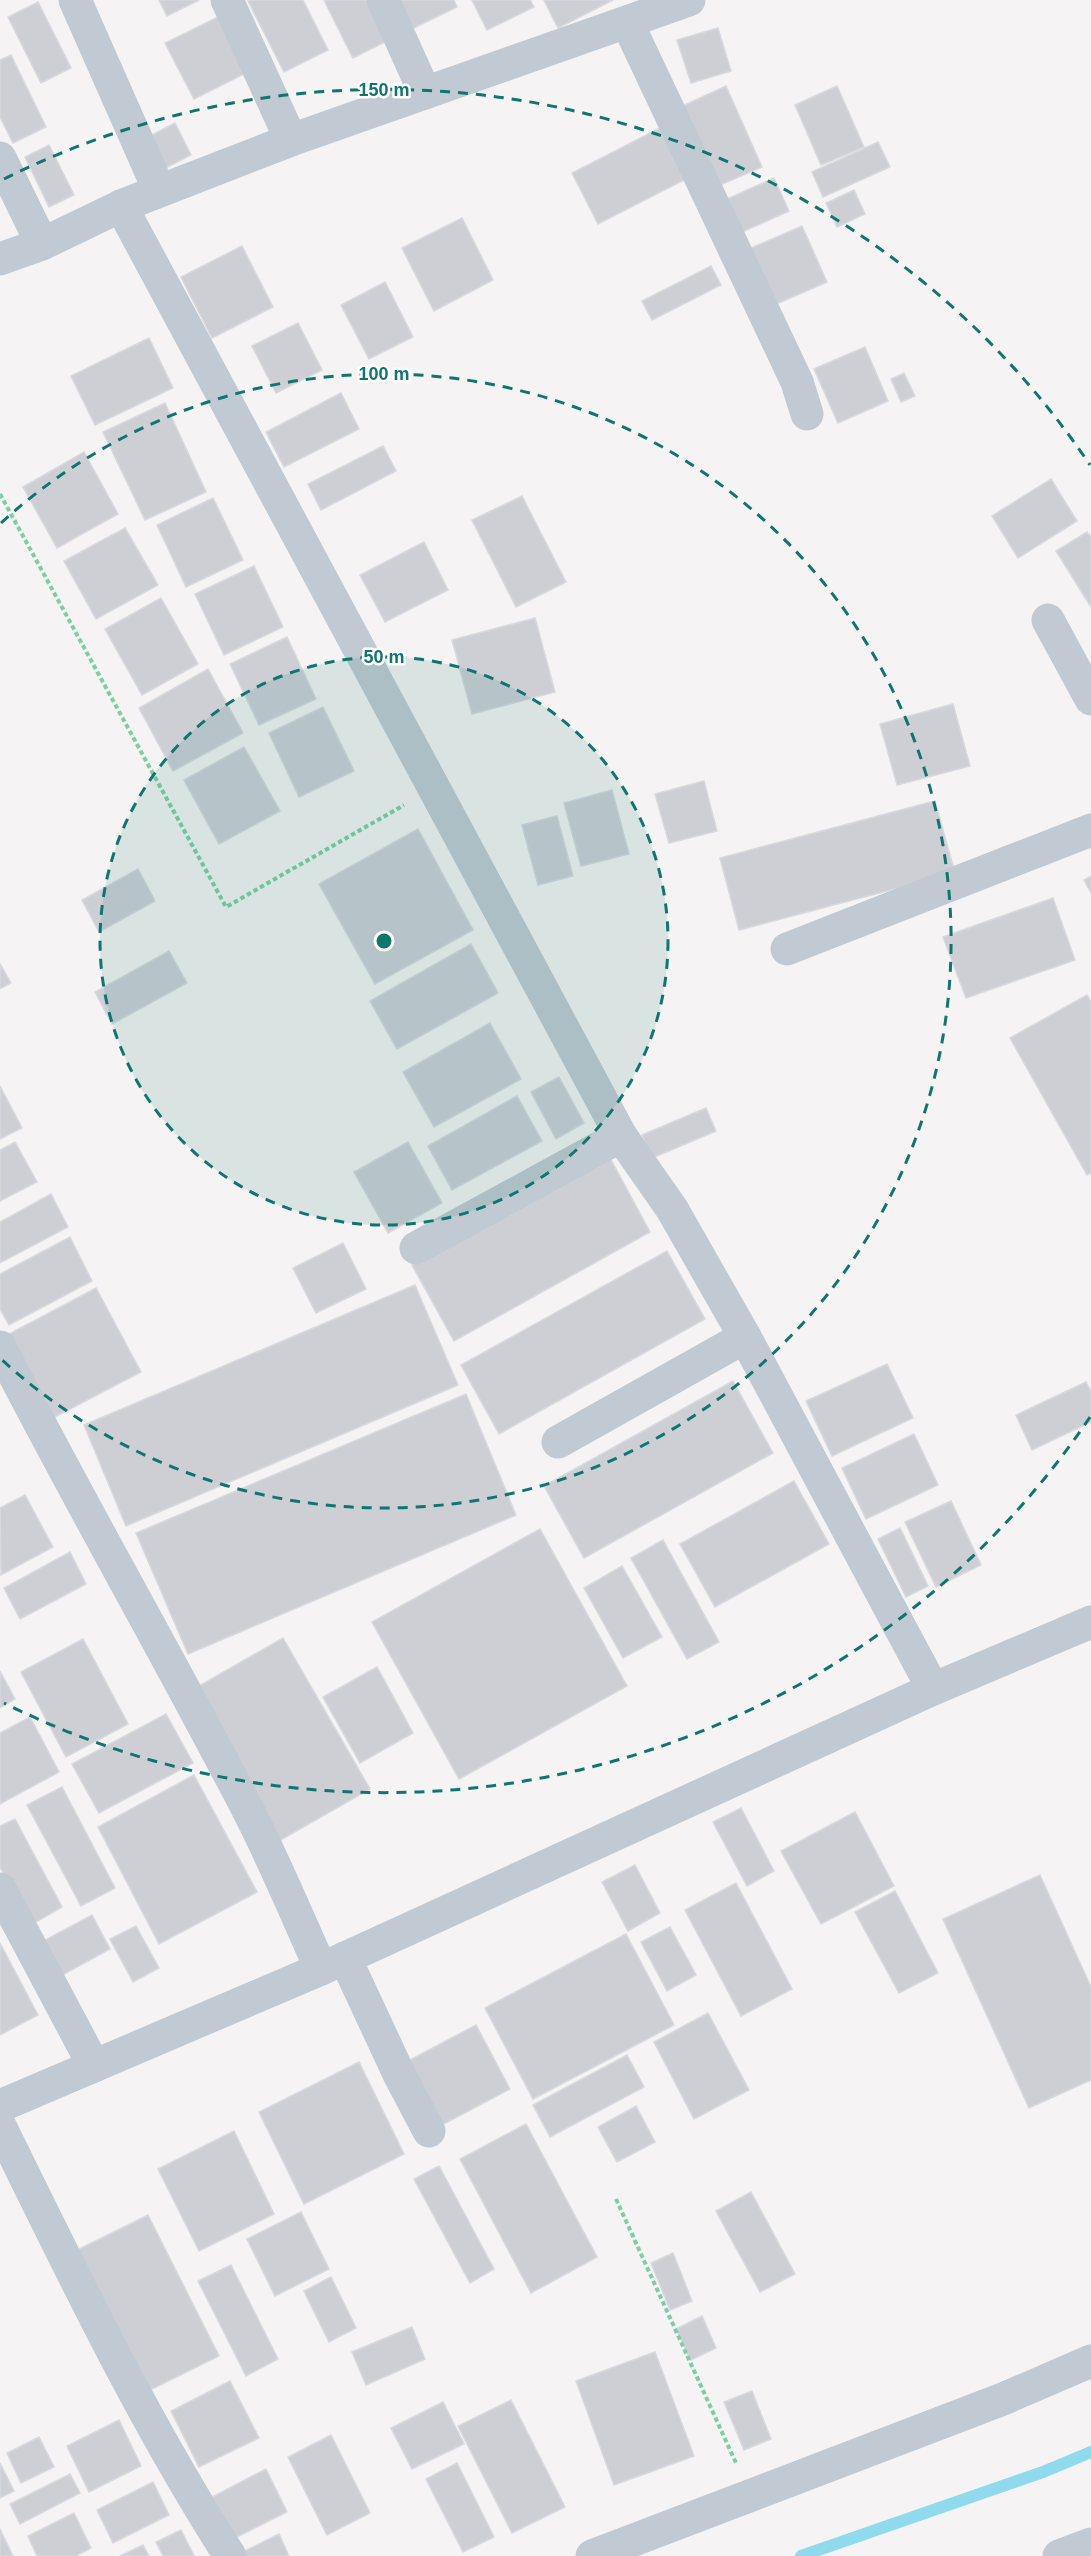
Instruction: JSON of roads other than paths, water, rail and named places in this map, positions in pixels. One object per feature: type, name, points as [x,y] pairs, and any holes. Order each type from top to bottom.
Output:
[{"type":"street","points":[[75,0],[159,190]]},
{"type":"street","points":[[227,0],[291,140]]},
{"type":"street","points":[[383,0],[425,93]]},
{"type":"street","points":[[0,259],[42,244],[159,190],[291,140],[627,22],[672,3]]},
{"type":"street","points":[[627,22],[797,382],[807,414]]},
{"type":"street","points":[[0,158],[42,244]]},
{"type":"street","points":[[121,206],[436,787],[621,1136],[672,1209],[745,1337],[933,1689]]},
{"type":"street","points":[[1048,620],[1091,699]]},
{"type":"street","points":[[787,949],[1091,830]]},
{"type":"street","points":[[416,1248],[621,1136]]},
{"type":"street","points":[[558,1442],[745,1337]]},
{"type":"street","points":[[0,1347],[46,1437],[154,1632],[248,1810],[333,1964],[399,2074],[429,2131]]},
{"type":"street","points":[[0,2106],[333,1964],[933,1689],[1091,1622]]},
{"type":"street","points":[[0,1889],[94,2066]]},
{"type":"street","points":[[0,2126],[94,2317],[185,2485],[230,2556]]},
{"type":"street","points":[[592,2556],[1003,2399],[1091,2361]]},
{"type":"street","points":[[1059,2556],[1091,2544]]},
{"type":"waterway","points":[[801,2556],[1043,2472],[1091,2452]]}]
